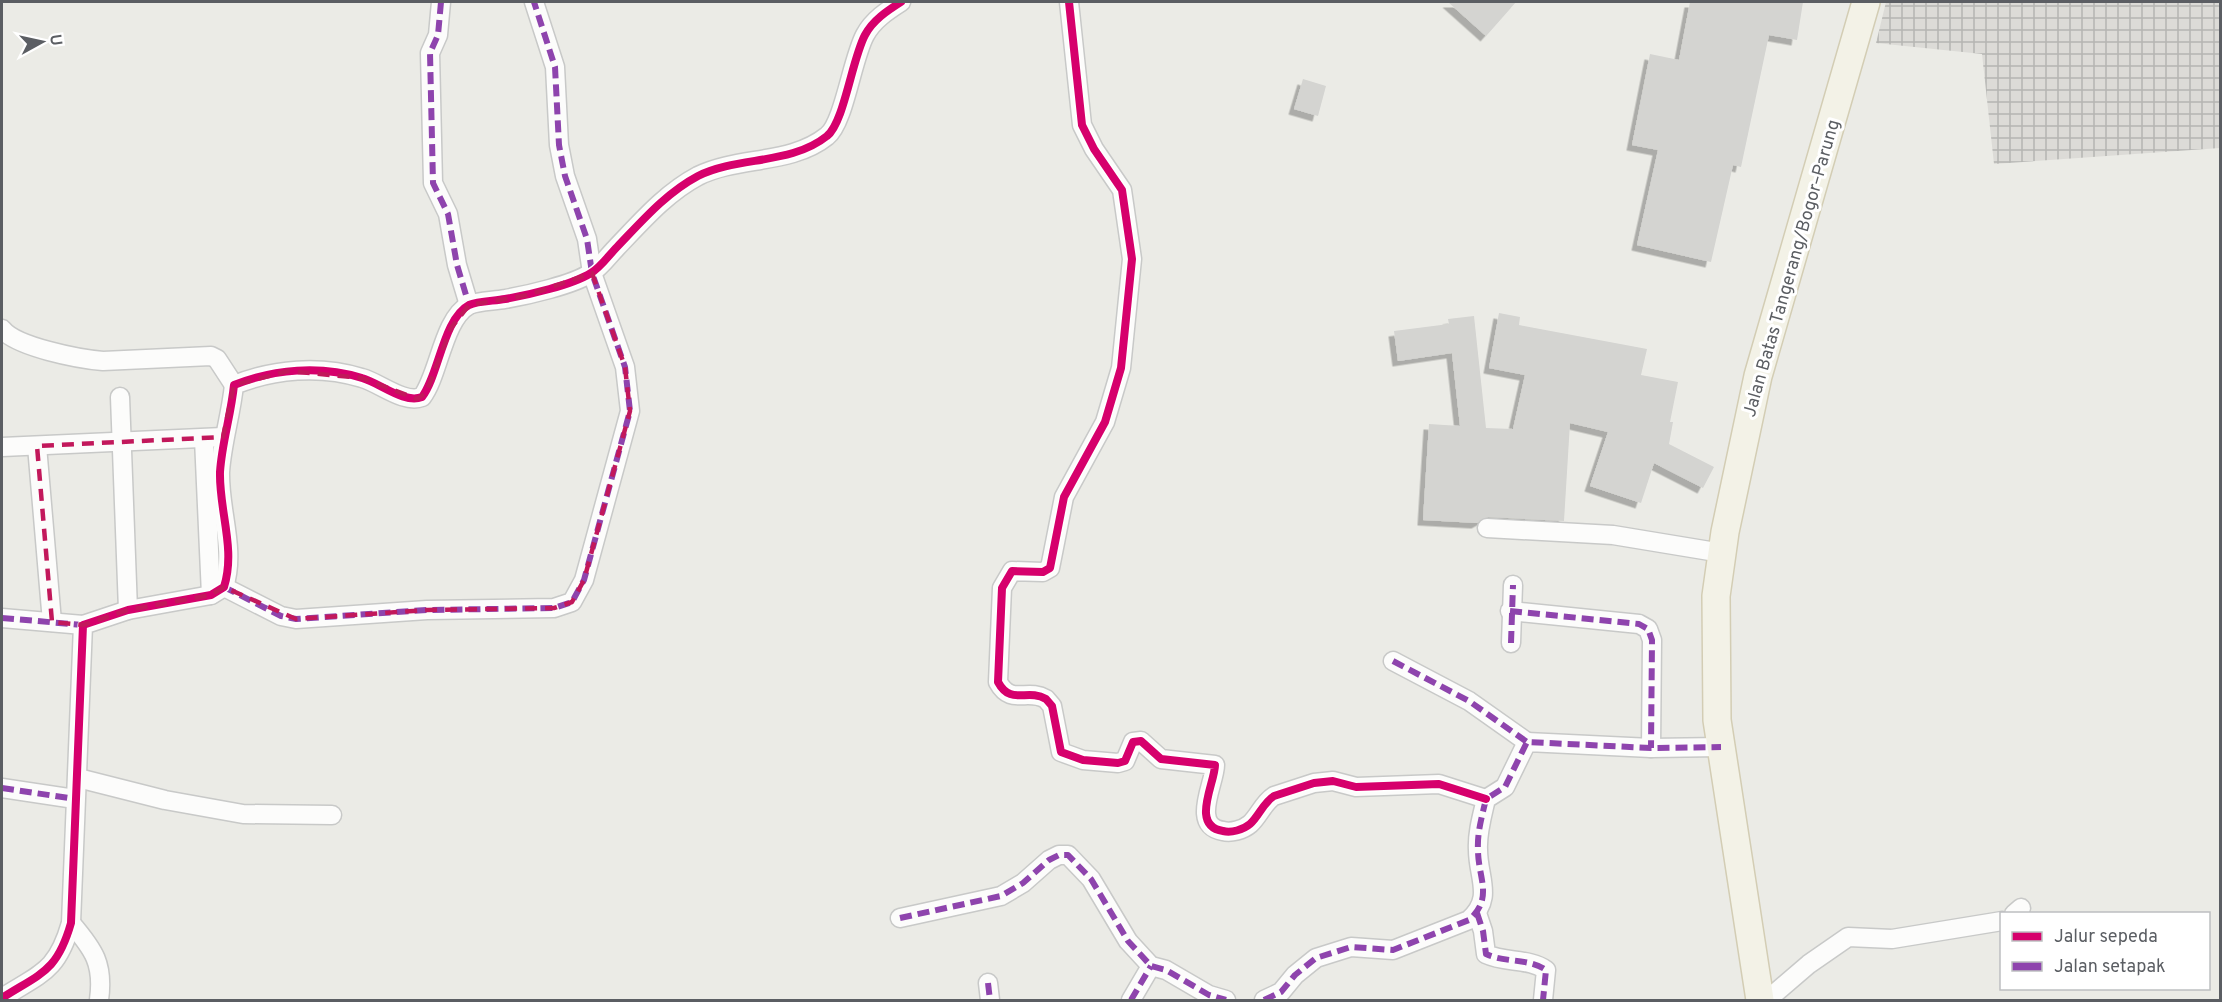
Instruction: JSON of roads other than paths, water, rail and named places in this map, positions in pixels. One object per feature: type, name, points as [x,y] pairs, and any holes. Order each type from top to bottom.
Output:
[{"type":"main road","name":"Jalan Batas Tangerang/Bogor–Parung","points":[[1760,1000],[1717,720],[1716,596],[1722,553],[1758,376],[1866,2]]},
{"type":"street","points":[[441,2],[438,35],[430,53],[433,183],[448,214],[457,265],[469,305]]},
{"type":"street","points":[[2,618],[83,625],[128,610],[218,591],[281,616],[296,619],[427,609],[554,608],[572,602],[584,580],[630,411],[625,367],[592,273],[589,246],[565,176],[559,146],[555,67],[534,2]]},
{"type":"street","points":[[218,591],[230,564],[214,438],[234,385],[261,374],[288,371],[338,373],[362,378],[417,399],[426,393],[457,316],[469,305],[529,295],[592,273],[653,209],[678,188],[701,175],[717,170],[798,152],[817,144],[830,134],[841,109],[854,58],[866,33],[882,14],[901,2]]},
{"type":"street","points":[[1070,2],[1084,130],[1124,195],[1132,259],[1126,322],[1121,368],[1105,422],[1064,498],[1050,568],[1043,572],[1012,571],[1002,588],[998,682],[1003,691],[1015,696],[1029,694],[1046,699],[1052,706],[1061,752],[1074,758],[1118,763],[1125,761],[1133,742],[1141,741],[1161,759],[1215,765],[1206,808],[1210,824],[1219,831],[1226,832],[1246,827],[1274,796],[1328,781],[1364,787],[1439,784],[1486,799]]},
{"type":"street","points":[[2,329],[15,341],[89,360],[211,356],[217,359],[234,385]]},
{"type":"street","points":[[120,397],[128,610]]},
{"type":"street","points":[[2,447],[214,438]]},
{"type":"street","points":[[37,446],[52,622]]},
{"type":"street","points":[[1487,528],[1613,535],[1722,553]]},
{"type":"street","points":[[1510,643],[1513,585]]},
{"type":"street","points":[[1510,611],[1639,624],[1648,629],[1652,640],[1651,747]]},
{"type":"street","points":[[2,998],[52,965],[63,949],[71,923],[83,625]]},
{"type":"street","points":[[1393,661],[1469,701],[1527,742],[1651,747],[1721,747]]},
{"type":"street","points":[[1264,1000],[1281,992],[1295,975],[1316,958],[1350,947],[1393,950],[1469,920],[1477,913],[1485,893],[1478,848],[1486,799],[1505,787],[1527,742]]},
{"type":"street","points":[[78,777],[165,800],[243,814],[332,816]]},
{"type":"street","points":[[2,788],[75,799]]},
{"type":"street","points":[[900,918],[1000,896],[1023,883],[1049,860],[1059,855],[1068,855],[1091,879],[1128,942],[1151,966],[1166,970],[1209,995],[1226,1000]]},
{"type":"street","points":[[1477,913],[1484,931],[1486,954],[1503,960],[1532,963],[1546,970],[1543,1000]]},
{"type":"street","points":[[1767,1000],[1809,964],[1848,938],[1892,939],[2000,921]]},
{"type":"street","points":[[71,923],[92,947],[98,960],[99,1000]]},
{"type":"street","points":[[1131,1000],[1151,966]]}]
